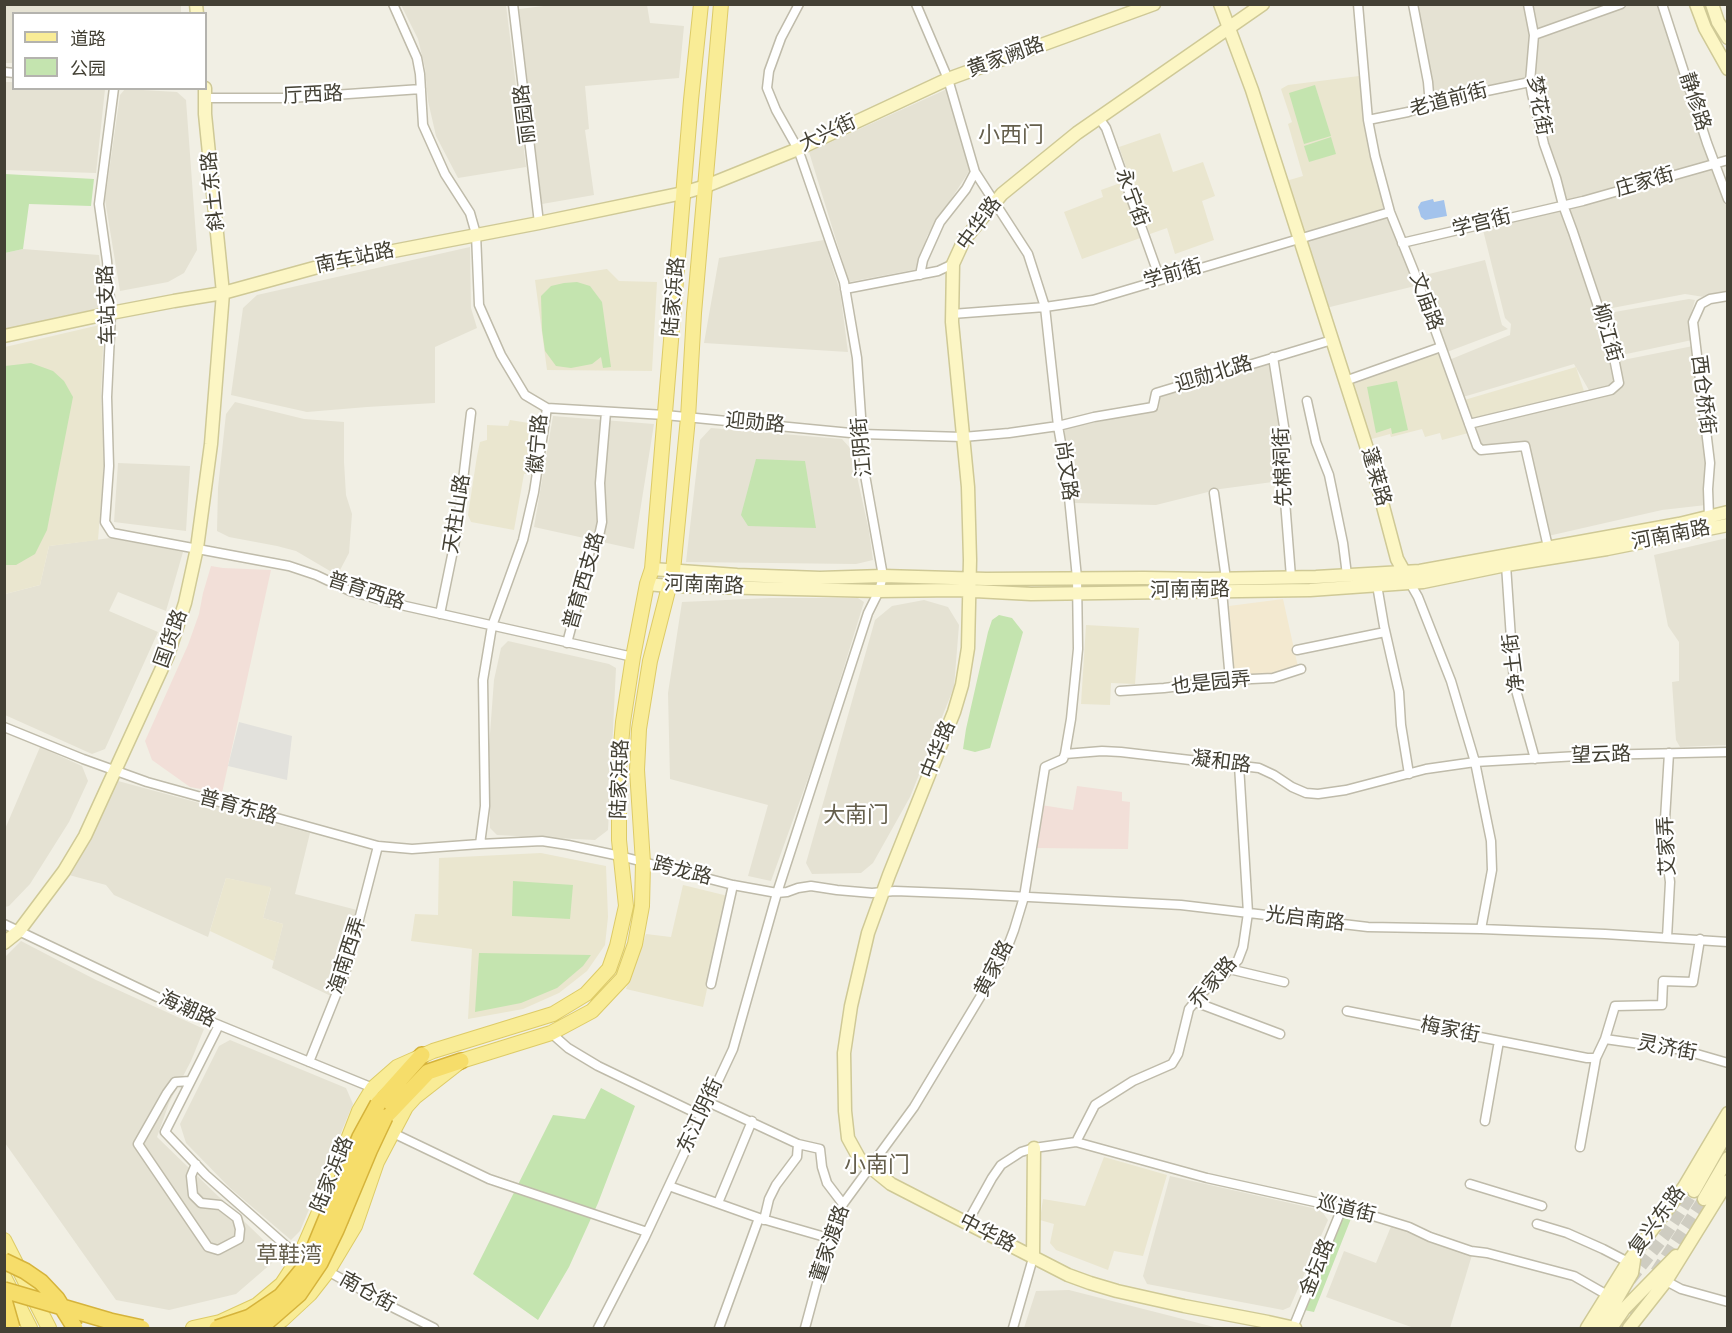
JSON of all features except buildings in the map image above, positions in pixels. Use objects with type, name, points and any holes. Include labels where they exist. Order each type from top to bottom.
[{"type":"highway","points":[[217,1329],[250,1317],[281,1296],[308,1263],[360,1137],[382,1111],[422,1055]]},
{"type":"highway","points":[[250,1329],[268,1321],[299,1294],[320,1263],[369,1151],[382,1111],[428,1072],[461,1061]]},
{"type":"highway","points":[[4,1262],[26,1271],[41,1282],[57,1299],[75,1329]]},
{"type":"highway","points":[[4,1290],[142,1329]]},
{"type":"highway","points":[[4,1300],[12,1329]]},
{"type":"highway","points":[[4,1300],[104,1329]]},
{"type":"highway","points":[[4,1323],[12,1329]]},
{"type":"main road","name":"陆家浜路","points":[[193,1329],[220,1322],[257,1305],[282,1284],[299,1258],[359,1111],[373,1088],[397,1067],[422,1055],[553,1014],[586,994],[609,969],[618,946],[626,906],[620,856],[619,768],[623,722],[633,657],[652,569],[701,4]]},
{"type":"main road","name":"陆家浜路","points":[[270,1329],[310,1294],[328,1270],[355,1226],[377,1162],[406,1107],[415,1097],[461,1061],[551,1033],[592,1011],[623,978],[635,944],[642,906],[643,863],[637,770],[639,729],[650,661],[673,571],[688,418],[694,314],[721,4]]},
{"type":"main road","points":[[4,1240],[49,1329]]},
{"type":"main road","points":[[4,1277],[30,1329]]},
{"type":"main road","points":[[20,1309],[20,1329]]},
{"type":"street","name":"徽宁路","points":[[393,4],[417,58],[422,89],[423,125],[445,174],[470,213],[476,234],[479,305],[501,355],[525,395],[547,408],[534,492],[523,540],[492,626],[483,680],[485,806],[480,844]]},
{"type":"street","name":"丽园路","points":[[513,4],[539,223]]},
{"type":"street","name":"江阴街","points":[[777,893],[868,613],[879,591],[883,576],[868,496],[861,434],[857,358],[845,289],[798,149],[776,110],[767,88],[769,71],[781,38],[799,4]]},
{"type":"street","points":[[916,4],[948,79]]},
{"type":"street","name":"蓬莱路","points":[[1220,4],[1252,90],[1300,238],[1371,461],[1397,559],[1418,597],[1450,681],[1475,762],[1491,841],[1492,870],[1481,929]]},
{"type":"street","name":"中华路","points":[[1263,4],[1077,133],[1002,194],[964,240],[953,264],[952,314],[968,487],[970,585],[968,648],[962,685],[954,712],[868,933],[851,1006],[844,1053],[845,1111],[848,1138],[859,1158],[891,1184],[1068,1275],[1108,1288],[1184,1306],[1294,1328]]},
{"type":"street","name":"文庙路","points":[[1358,4],[1368,120],[1390,212],[1477,446],[1481,450],[1525,446],[1548,547]]},
{"type":"street","points":[[1413,4],[1428,82],[1430,106]]},
{"type":"street","name":"梦花街","points":[[1528,4],[1534,35],[1530,82],[1544,144],[1563,205]]},
{"type":"street","points":[[1534,35],[1621,4]]},
{"type":"street","name":"静修路","points":[[1662,4],[1728,199]]},
{"type":"street","points":[[1696,4],[1705,28],[1728,69]]},
{"type":"street","points":[[1712,4],[1718,22],[1728,38]]},
{"type":"street","name":"黄家阙路","points":[[994,202],[975,172],[948,79],[1153,5]]},
{"type":"street","name":"大兴街","points":[[706,186],[798,149],[948,79]]},
{"type":"street","name":"老道前街","points":[[1368,120],[1430,106],[1448,99],[1530,82]]},
{"type":"street","name":"厅西路","points":[[205,93],[290,98],[422,89]]},
{"type":"street","name":"车站支路","points":[[105,522],[109,466],[107,397],[111,313],[99,204],[114,90]]},
{"type":"street","name":"斜土东路","points":[[205,93],[223,294]]},
{"type":"street","name":"永宁街","points":[[1099,117],[1106,128],[1160,279]]},
{"type":"street","name":"庄家街","points":[[1563,205],[1728,160]]},
{"type":"street","points":[[920,274],[923,260],[940,222],[966,189],[975,172]]},
{"type":"street","name":"南车站路","points":[[4,336],[111,313],[223,294],[336,262],[539,223],[683,193],[706,186]]},
{"type":"street","name":"尚文路","points":[[994,202],[1028,254],[1046,307],[1077,578],[1078,649],[1065,754]]},
{"type":"street","name":"学宫街","points":[[1402,243],[1563,205]]},
{"type":"street","name":"柳江街","points":[[1469,424],[1611,390],[1619,383],[1612,348],[1563,205]]},
{"type":"street","name":"学前街","points":[[952,314],[1046,307],[1094,300],[1390,212]]},
{"type":"street","points":[[845,289],[938,271],[953,264]]},
{"type":"street","name":"国货路","points":[[4,943],[19,931],[64,871],[85,836],[168,655],[185,603],[197,548],[211,444],[223,294]]},
{"type":"street","name":"西仓桥街","points":[[1709,517],[1710,462],[1693,322],[1701,304],[1710,299],[1728,296]]},
{"type":"street","name":"迎勋北路","points":[[963,437],[1058,426],[1153,407],[1156,393],[1332,340]]},
{"type":"street","points":[[1345,381],[1441,347]]},
{"type":"street","name":"先棉祠街","points":[[1273,357],[1286,439],[1281,450],[1291,577]]},
{"type":"street","points":[[1307,401],[1316,442],[1329,475],[1347,574]]},
{"type":"street","name":"迎勋路","points":[[547,408],[665,415],[861,434],[963,437]]},
{"type":"street","name":"普育西支路","points":[[567,643],[590,550],[599,536],[602,522],[600,483],[606,412]]},
{"type":"street","name":"天柱山路","points":[[440,614],[457,531],[471,413]]},
{"type":"street","points":[[1214,493],[1224,585],[1230,680]]},
{"type":"street","name":"河南南路","points":[[647,584],[879,591],[1077,578],[1224,585],[1284,591],[1377,585],[1407,578],[1420,571],[1679,524],[1728,512]]},
{"type":"street","name":"普育西路","points":[[105,522],[112,533],[289,566],[350,591],[392,603],[633,657]]},
{"type":"street","name":"河南南路","points":[[652,569],[820,578],[883,576],[1031,594],[1077,593],[1224,585],[1291,577],[1347,574],[1407,578],[1455,577],[1728,525]]},
{"type":"street","name":"净土街","points":[[1506,566],[1514,683],[1535,759]]},
{"type":"street","points":[[1377,585],[1399,692],[1401,725],[1409,774]]},
{"type":"street","points":[[1297,650],[1385,632]]},
{"type":"street","name":"也是园弄","points":[[1120,691],[1273,678],[1301,669]]},
{"type":"street","name":"普育东路","points":[[4,727],[113,771],[147,782],[378,846],[412,849],[480,844]]},
{"type":"street","name":"凝和路","points":[[1065,754],[1102,751],[1130,753],[1259,768],[1274,774],[1292,787],[1318,795],[1426,769],[1475,762]]},
{"type":"street","name":"望云路","points":[[1475,762],[1728,752]]},
{"type":"street","name":"艾家弄","points":[[1667,938],[1670,882],[1664,836],[1669,753]]},
{"type":"street","name":"黄家路","points":[[871,1168],[914,1107],[1003,959],[1024,897],[1045,767],[1063,759],[1065,754]]},
{"type":"street","name":"乔家路","points":[[1076,1142],[1095,1106],[1133,1081],[1172,1064],[1178,1054],[1189,1009],[1203,992],[1238,960],[1244,947],[1248,913],[1239,765]]},
{"type":"street","name":"跨龙路","points":[[480,844],[542,841],[568,845],[733,885],[777,893],[811,886],[872,893],[883,892]]},
{"type":"street","name":"海南西弄","points":[[309,1062],[345,969],[378,846]]},
{"type":"street","points":[[711,984],[733,885]]},
{"type":"street","name":"光启南路","points":[[883,892],[1181,905],[1368,927],[1605,934],[1728,942]]},
{"type":"street","name":"东江阴街","points":[[598,1329],[647,1232],[733,1049],[777,893]]},
{"type":"street","name":"海潮路","points":[[4,924],[219,1025],[373,1088]]},
{"type":"street","points":[[1580,1147],[1596,1058],[1605,1039],[1615,1006],[1662,1005],[1664,981],[1693,982],[1700,939]]},
{"type":"street","points":[[1229,969],[1284,982]]},
{"type":"street","points":[[1195,1002],[1280,1034]]},
{"type":"street","name":"梅家街","points":[[1347,1011],[1596,1058]]},
{"type":"street","points":[[195,1164],[191,1176],[193,1195],[201,1203],[220,1205],[237,1218],[240,1229],[239,1239],[218,1250],[208,1247],[138,1144],[175,1082],[190,1081],[219,1025]]},
{"type":"street","points":[[551,1033],[568,1048],[598,1066],[702,1116]]},
{"type":"street","name":"灵济街","points":[[1605,1039],[1683,1050],[1728,1063]]},
{"type":"street","points":[[1485,1121],[1499,1041]]},
{"type":"street","name":"南仓街","points":[[190,1081],[165,1132],[195,1164],[299,1258],[328,1270],[434,1329]]},
{"type":"street","points":[[708,1102],[798,1144],[820,1149],[827,1182],[843,1204]]},
{"type":"street","name":"复兴东路","points":[[1587,1329],[1632,1258],[1684,1187],[1728,1113]]},
{"type":"street","points":[[718,1203],[752,1121]]},
{"type":"street","points":[[1728,1131],[1699,1195],[1728,1158]]},
{"type":"street","points":[[393,1133],[489,1179],[647,1232]]},
{"type":"street","points":[[967,1223],[1001,1165],[1021,1152],[1034,1148],[1076,1142]]},
{"type":"street","name":"巡道街","points":[[1076,1142],[1208,1178],[1342,1208],[1409,1227],[1471,1251],[1487,1253],[1574,1276],[1609,1296]]},
{"type":"street","points":[[719,1329],[769,1199],[776,1185],[797,1157],[798,1144]]},
{"type":"street","points":[[1013,1329],[1033,1258],[1034,1148]]},
{"type":"street","name":"董家渡路","points":[[805,1329],[823,1261],[843,1204],[871,1168]]},
{"type":"street","name":"复兴东路","points":[[1629,1329],[1666,1281],[1728,1181]]},
{"type":"street","points":[[1470,1184],[1542,1206]]},
{"type":"street","points":[[669,1186],[762,1219],[832,1239]]},
{"type":"street","name":"金坛路","points":[[1294,1328],[1342,1208]]},
{"type":"street","points":[[1537,1224],[1632,1258],[1632,1273],[1600,1329]]},
{"type":"street","points":[[1611,1329],[1624,1309],[1694,1237]]},
{"type":"street","points":[[1666,1281],[1681,1289],[1728,1302]]},
{"type":"shaded area","points":[[5,4],[181,5],[181,12],[12,12],[12,63],[5,63]]},
{"type":"shaded area","points":[[1531,4],[1611,5],[1536,30]]},
{"type":"shaded area","points":[[401,5],[506,5],[526,167],[458,178],[436,136],[418,39]]},
{"type":"shaded area","points":[[552,5],[647,5],[650,23],[684,26],[679,78],[585,86],[589,129],[585,130],[594,195],[542,204],[519,9]]},
{"type":"shaded area","points":[[1416,5],[1525,5],[1532,34],[1527,77],[1522,81],[1433,101]]},
{"type":"shaded area","points":[[1629,5],[1659,5],[1711,162],[1616,190],[1565,202],[1539,115],[1533,85],[1537,36]]},
{"type":"shaded area","points":[[1359,76],[1364,117],[1385,205],[1381,210],[1303,234],[1286,181],[1303,176],[1288,124],[1292,122],[1281,89],[1288,85]]},
{"type":"shaded area","points":[[5,82],[12,82],[12,90],[105,90],[96,173],[5,170]]},
{"type":"shaded area","points":[[947,89],[970,170],[927,236],[918,269],[849,282],[809,152]]},
{"type":"shaded area","points":[[124,90],[177,92],[186,100],[197,250],[184,273],[168,282],[120,291],[105,200],[120,95]]},
{"type":"shaded area","points":[[1160,133],[1173,172],[1203,162],[1215,196],[1202,201],[1214,240],[1175,254],[1167,228],[1150,234],[1119,147]]},
{"type":"shaded area","points":[[1712,165],[1727,205],[1727,295],[1704,297],[1685,294],[1602,310],[1567,206]]},
{"type":"shaded area","points":[[1123,182],[1143,237],[1082,259],[1064,212],[1103,197],[1101,190]]},
{"type":"shaded area","points":[[1562,209],[1609,348],[1616,380],[1613,385],[1590,392],[1574,364],[1463,397],[1449,360],[1510,335],[1511,324],[1505,318],[1482,226]]},
{"type":"shaded area","points":[[1388,215],[1415,286],[1326,308],[1305,241]]},
{"type":"shaded area","points":[[824,240],[840,291],[848,352],[704,343],[719,258]]},
{"type":"shaded area","points":[[470,247],[471,308],[477,328],[435,347],[435,403],[307,412],[231,395],[243,308],[257,295]]},
{"type":"shaded area","points":[[23,249],[99,255],[105,307],[5,329],[5,253]]},
{"type":"shaded area","points":[[1485,260],[1502,325],[1508,329],[1447,352],[1421,276]]},
{"type":"shaded area","points":[[607,269],[619,281],[657,282],[652,371],[547,370],[535,280]]},
{"type":"shaded area","points":[[1689,299],[1695,300],[1690,317],[1692,340],[1617,356],[1603,314]]},
{"type":"shaded area","points":[[104,324],[101,397],[104,464],[98,540],[49,546],[40,585],[5,594],[5,347]]},
{"type":"shaded area","points":[[1693,346],[1707,462],[1706,505],[1662,510],[1548,536],[1522,450],[1483,454],[1475,424],[1616,390],[1618,361]]},
{"type":"shaded area","points":[[1440,349],[1461,401],[1576,367],[1585,394],[1470,424],[1472,432],[1442,440],[1440,433],[1425,437],[1422,429],[1368,440],[1351,383]]},
{"type":"shaded area","points":[[1270,362],[1281,436],[1277,448],[1280,481],[1220,489],[1156,505],[1075,503],[1064,429],[1159,409],[1160,396]]},
{"type":"shaded area","points":[[235,402],[304,419],[344,422],[346,495],[352,514],[349,553],[339,572],[330,571],[296,551],[229,537],[217,531],[218,488],[226,414]]},
{"type":"shaded area","points":[[553,416],[654,424],[634,549],[534,527]]},
{"type":"shaded area","points":[[510,420],[535,424],[529,474],[524,474],[514,530],[471,522],[468,515],[477,456],[480,442],[487,440],[487,425],[508,426]]},
{"type":"shaded area","points":[[711,428],[842,439],[851,449],[873,560],[856,564],[686,562],[700,440]]},
{"type":"shaded area","points":[[118,463],[190,466],[186,531],[114,522]]},
{"type":"shaded area","points":[[110,538],[183,552],[166,611],[118,592],[109,611],[158,632],[105,749],[92,754],[5,715],[5,594],[40,585],[49,546]]},
{"type":"shaded area","points":[[1727,538],[1727,745],[1680,747],[1676,740],[1672,682],[1679,681],[1679,642],[1668,626],[1654,555]]},
{"type":"shaded area","points":[[211,566],[271,570],[222,793],[190,787],[152,760],[145,741],[188,645],[199,614]]},
{"type":"shaded area","points":[[770,598],[858,598],[864,602],[820,745],[771,881],[748,876],[768,805],[670,779],[668,693],[682,602]]},
{"type":"shaded area","points":[[1283,599],[1298,667],[1273,675],[1234,676],[1229,606]]},
{"type":"shaded area","points":[[924,600],[948,607],[959,625],[954,687],[910,797],[873,863],[861,873],[812,874],[806,863],[875,620],[892,606]]},
{"type":"shaded area","points":[[1086,625],[1139,628],[1135,684],[1111,683],[1110,705],[1081,704]]},
{"type":"shaded area","points":[[508,641],[609,664],[616,668],[608,830],[595,840],[497,835],[490,828],[489,747],[494,680],[501,648]]},
{"type":"shaded area","points":[[239,722],[292,736],[287,780],[228,766]]},
{"type":"shaded area","points":[[40,747],[82,766],[88,781],[69,822],[30,884],[9,906],[5,907],[5,829]]},
{"type":"shaded area","points":[[118,781],[310,833],[295,894],[357,910],[342,968],[331,996],[272,968],[283,924],[263,918],[271,888],[226,878],[208,937],[114,895],[106,885],[69,875],[88,843]]},
{"type":"shaded area","points":[[1077,786],[1122,792],[1122,801],[1130,802],[1128,849],[1035,848],[1041,805],[1073,810]]},
{"type":"shaded area","points":[[541,853],[606,866],[608,917],[605,945],[587,971],[559,993],[523,1009],[468,1019],[472,949],[411,941],[415,914],[438,915],[439,858]]},
{"type":"shaded area","points":[[226,878],[271,887],[263,918],[283,924],[274,961],[210,931]]},
{"type":"shaded area","points":[[683,885],[728,896],[703,1007],[626,989],[646,934],[671,937]]},
{"type":"shaded area","points":[[21,941],[96,980],[204,1029],[191,1061],[169,1103],[157,1137],[280,1256],[236,1294],[169,1310],[116,1300],[5,1143],[4,958]]},
{"type":"shaded area","points":[[230,1040],[346,1088],[353,1104],[300,1231],[291,1240],[230,1188],[186,1143],[180,1124],[219,1046]]},
{"type":"shaded area","points":[[1104,1157],[1167,1175],[1143,1256],[1114,1251],[1108,1270],[1056,1250],[1050,1243],[1054,1224],[1040,1220],[1043,1199],[1085,1206]]},
{"type":"shaded area","points":[[1170,1176],[1321,1210],[1328,1220],[1290,1307],[1283,1310],[1147,1284],[1143,1276]]},
{"type":"shaded area","points":[[1392,1224],[1472,1255],[1450,1328],[1414,1328],[1326,1297],[1344,1251],[1376,1263]]},
{"type":"shaded area","points":[[1069,1290],[1218,1328],[1024,1328],[1036,1291]]},
{"type":"green space","points":[[1315,85],[1331,136],[1304,144],[1289,93]]},
{"type":"green space","points":[[1331,137],[1336,154],[1309,162],[1304,146]]},
{"type":"green space","points":[[5,174],[94,179],[91,206],[29,204],[23,249],[5,253]]},
{"type":"green space","points":[[577,282],[590,286],[602,302],[611,367],[603,368],[601,357],[592,364],[571,368],[556,366],[545,351],[541,296],[551,286]]},
{"type":"green space","points":[[31,363],[53,371],[64,381],[73,397],[47,530],[35,554],[16,565],[5,565],[5,366]]},
{"type":"green space","points":[[1397,381],[1408,430],[1392,434],[1391,428],[1376,433],[1367,387]]},
{"type":"green space","points":[[756,459],[805,461],[816,528],[748,526],[741,515]]},
{"type":"green space","points":[[999,615],[1012,618],[1023,632],[990,748],[975,752],[963,749],[966,729],[988,632],[992,620]]},
{"type":"green space","points":[[513,881],[573,885],[570,919],[512,916]]},
{"type":"green space","points":[[479,953],[591,955],[583,966],[557,988],[521,1003],[475,1012]]},
{"type":"green space","points":[[601,1088],[635,1106],[598,1203],[569,1267],[538,1320],[473,1274],[553,1115],[585,1119]]},
{"type":"green space","points":[[1344,1213],[1352,1216],[1314,1312],[1304,1310]]},
{"type":"water","points":[[1433,199],[1434,202],[1444,200],[1447,216],[1425,220],[1421,217],[1418,207],[1421,202]]},
{"type":"tunnel","points":[[1630,1280],[1664,1237],[1694,1191]]},
{"type":"tunnel","points":[[1656,1272],[1704,1199]]},
{"type":"tunnel","points":[[1619,1328],[1640,1297]]},
{"type":"district","name":"小西门","points":[[1011,136]]},
{"type":"district","name":"大南门","points":[[856,816]]},
{"type":"district","name":"小南门","points":[[877,1166]]},
{"type":"district","name":"草鞋湾","points":[[289,1256]]}]
